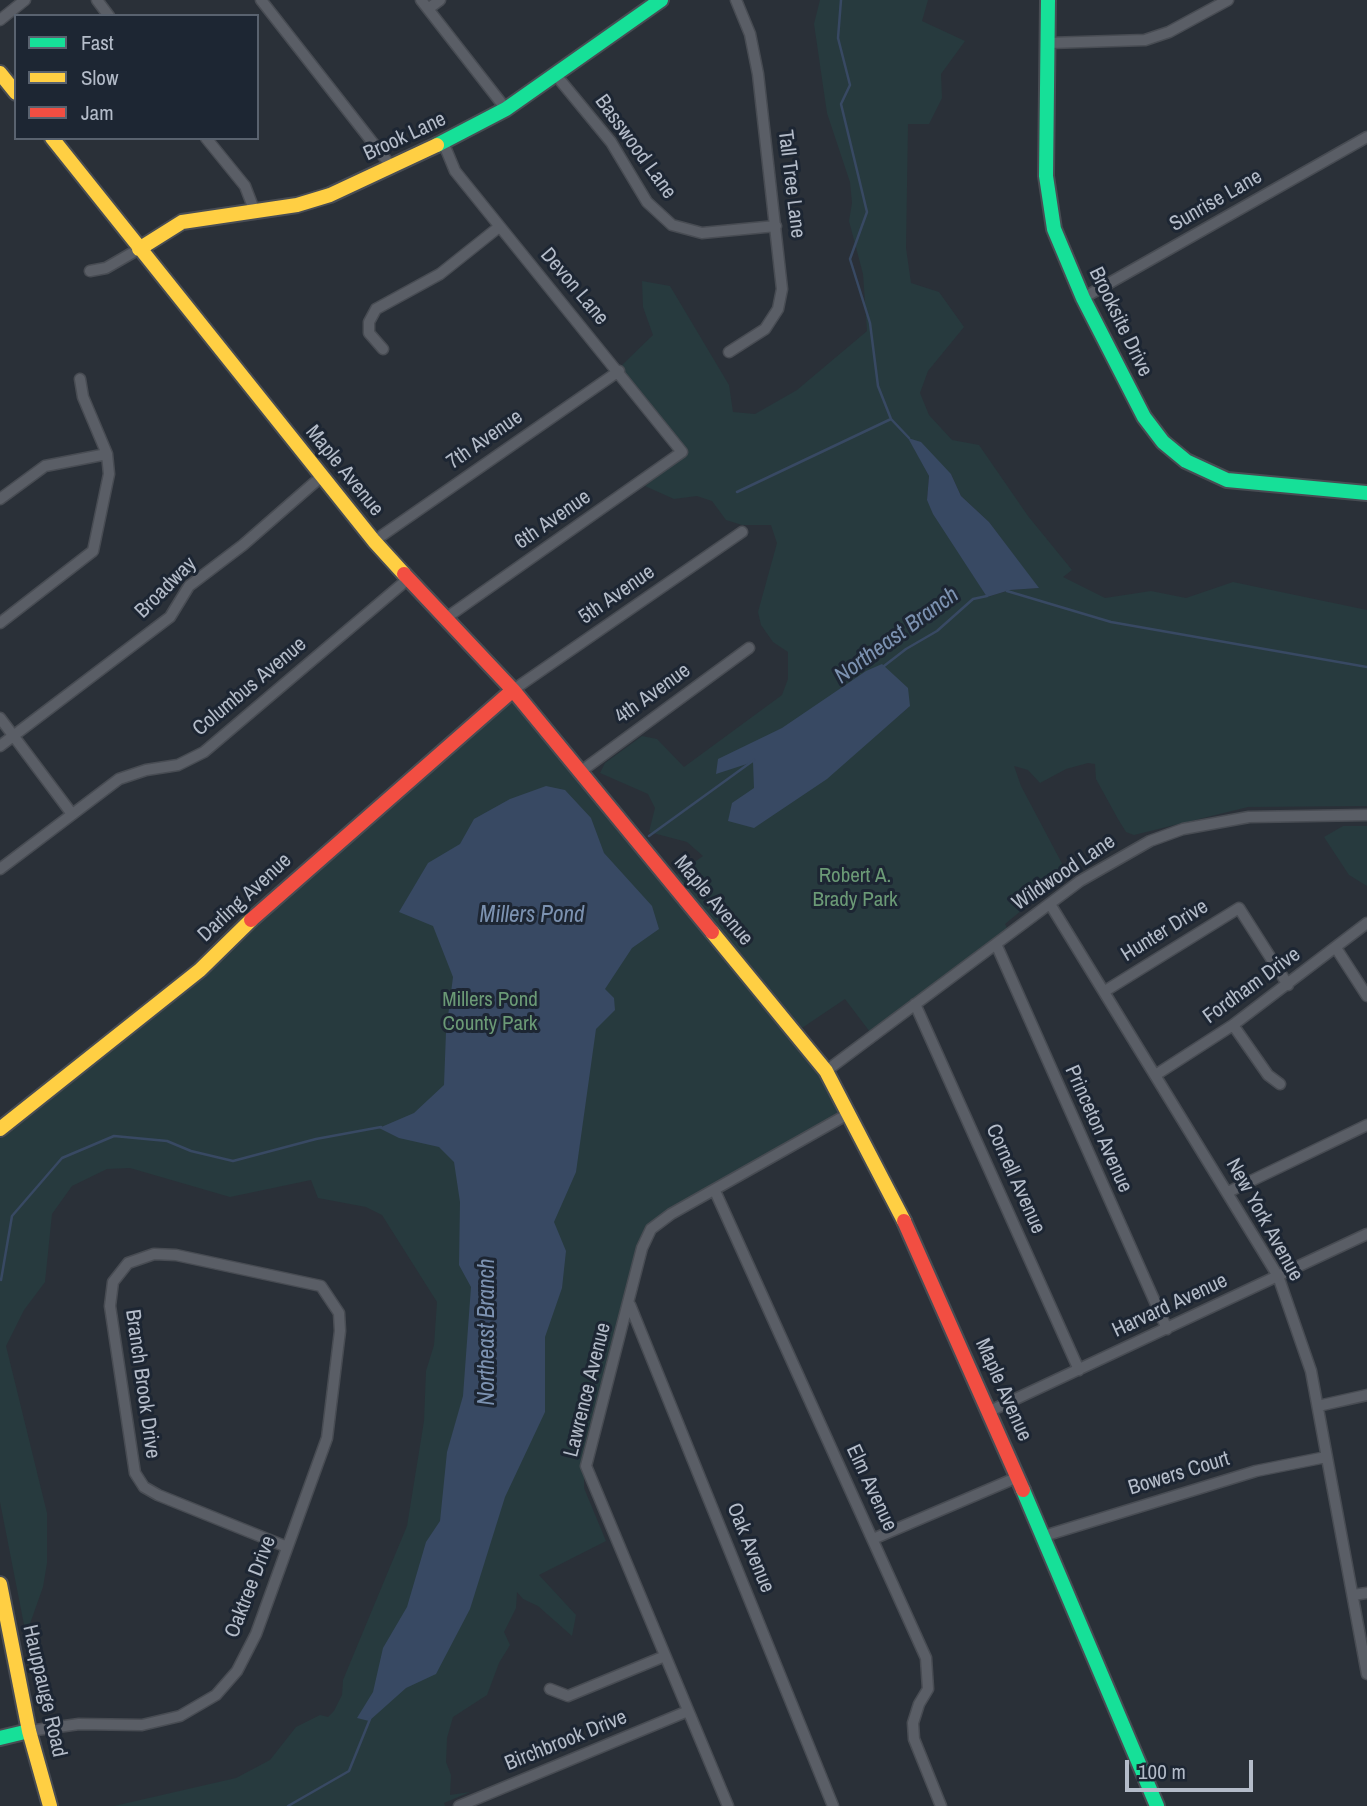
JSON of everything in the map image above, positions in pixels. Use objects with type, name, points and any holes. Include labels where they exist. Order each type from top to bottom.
[{"type":"main road","name":"Brook Lane","points":[[139,249],[181,222],[256,212],[330,195],[443,142],[506,109],[640,12],[661,0]]},
{"type":"main road","name":"Brooksite Drive","points":[[1048,0],[1046,176],[1054,229],[1083,298],[1144,417],[1163,442],[1186,461],[1227,480],[1367,493]]},
{"type":"main road","points":[[0,73],[14,90]]},
{"type":"main road","name":"Maple Avenue","points":[[54,140],[373,541],[513,690],[826,1071],[891,1192],[990,1411],[1157,1806]]},
{"type":"main road","name":"Darling Avenue","points":[[0,1129],[200,970],[334,843],[513,690]]},
{"type":"main road","name":"Hauppauge Road","points":[[0,1584],[29,1731],[50,1806]]},
{"type":"main road","points":[[0,1738],[29,1731]]},
{"type":"street","points":[[0,20],[25,0]]},
{"type":"street","points":[[261,0],[391,166]]},
{"type":"street","points":[[421,0],[506,109]]},
{"type":"street","points":[[428,9],[440,0]]},
{"type":"street","name":"Tall Tree Lane","points":[[729,352],[765,329],[778,309],[782,280],[758,74],[750,34],[736,0]]},
{"type":"street","points":[[1049,43],[1145,40],[1169,33],[1228,0]]},
{"type":"street","name":"Basswood Lane","points":[[555,74],[611,142],[647,202],[672,225],[702,233],[776,226]]},
{"type":"street","name":"Sunrise Lane","points":[[1083,298],[1367,137]]},
{"type":"street","points":[[208,140],[245,186],[256,212]]},
{"type":"street","name":"Devon Lane","points":[[443,142],[455,172],[682,452]]},
{"type":"street","points":[[383,349],[369,333],[369,323],[376,309],[440,274],[499,227]]},
{"type":"street","points":[[90,271],[106,268],[139,249]]},
{"type":"street","name":"7th Avenue","points":[[373,541],[619,371]]},
{"type":"street","points":[[0,623],[93,551],[107,492],[107,454],[83,397],[80,379]]},
{"type":"street","name":"6th Avenue","points":[[446,618],[682,452]]},
{"type":"street","points":[[0,499],[45,466],[107,454]]},
{"type":"street","name":"Broadway","points":[[0,746],[170,617],[189,586],[243,545],[322,476]]},
{"type":"street","name":"5th Avenue","points":[[513,690],[742,532]]},
{"type":"street","name":"Columbus Avenue","points":[[0,869],[119,779],[178,765],[204,752],[408,579]]},
{"type":"street","name":"4th Avenue","points":[[580,772],[749,648]]},
{"type":"street","points":[[0,718],[72,814]]},
{"type":"street","name":"Wildwood Lane","points":[[826,1071],[1117,857],[1183,829],[1249,817],[1367,815]]},
{"type":"street","name":"New York Avenue","points":[[1050,904],[1157,1074],[1278,1276],[1304,1348],[1318,1406],[1367,1674]]},
{"type":"street","name":"Hunter Drive","points":[[1105,991],[1239,908],[1288,985]]},
{"type":"street","name":"Fordham Drive","points":[[1157,1074],[1233,1026],[1367,923]]},
{"type":"street","name":"Princeton Avenue","points":[[996,944],[1167,1329]]},
{"type":"street","points":[[1336,948],[1367,996]]},
{"type":"street","name":"Cornell Avenue","points":[[915,1003],[1079,1370]]},
{"type":"street","points":[[1233,1026],[1268,1075],[1280,1084]]},
{"type":"street","name":"Lawrence Avenue","points":[[727,1804],[586,1465],[630,1305],[642,1248],[651,1229],[671,1214],[848,1114]]},
{"type":"street","points":[[1228,1192],[1367,1125]]},
{"type":"street","name":"Elm Avenue","points":[[715,1191],[926,1658],[928,1689],[916,1713],[914,1739],[941,1806]]},
{"type":"street","name":"Harvard Avenue","points":[[990,1411],[1367,1234]]},
{"type":"street","name":"Branch Brook Drive","points":[[287,1547],[192,1510],[144,1487],[131,1457],[110,1306],[113,1282],[128,1263],[154,1254],[176,1255],[305,1281],[321,1286],[331,1298]]},
{"type":"street","name":"Oaktree Drive","points":[[29,1731],[79,1724],[142,1725],[180,1716],[216,1695],[237,1671],[256,1634],[327,1438],[340,1331],[339,1313],[331,1298]]},
{"type":"street","name":"Oak Avenue","points":[[630,1305],[833,1806]]},
{"type":"street","points":[[1318,1406],[1367,1395]]},
{"type":"street","name":"Bowers Court","points":[[1044,1536],[1256,1471],[1326,1457]]},
{"type":"street","points":[[873,1539],[1018,1476]]},
{"type":"street","points":[[1353,1595],[1367,1592]]},
{"type":"street","points":[[550,1689],[568,1696],[666,1656]]},
{"type":"street","name":"Birchbrook Drive","points":[[459,1806],[688,1711]]},
{"type":"street","points":[[715,1806],[727,1804]]},
{"type":"green space","name":"Robert A. Brady Park","points":[[820,0],[928,0],[922,21],[965,41],[941,74],[942,98],[929,124],[908,124],[906,248],[911,283],[939,292],[964,327],[928,371],[920,393],[929,415],[952,440],[979,445],[1028,516],[1072,570],[1063,577],[1105,598],[1151,591],[1186,598],[1233,582],[1367,610],[1367,806],[1248,807],[1134,835],[1126,832],[1096,779],[1095,764],[1088,763],[1066,769],[1040,783],[1028,770],[1014,766],[1021,786],[1067,873],[1005,924],[1007,928],[870,1032],[845,999],[799,1030],[676,875],[703,856],[687,842],[649,832],[655,808],[648,794],[600,773],[605,763],[642,736],[657,739],[684,767],[782,695],[788,679],[788,652],[773,642],[761,625],[758,612],[777,543],[771,525],[742,525],[726,520],[712,501],[697,496],[674,499],[645,486],[688,452],[620,367],[653,335],[643,307],[642,281],[670,286],[729,385],[733,412],[755,414],[797,390],[867,331],[863,274],[849,221],[852,203],[850,182],[827,113],[814,24]],"holes":[[[909,438],[951,474],[961,496],[989,522],[1038,588],[1010,590],[987,597],[927,500],[929,476]],[[866,671],[909,707],[831,772],[831,701]]]},
{"type":"green space","name":"Millers Pond County Park","points":[[513,701],[820,1073],[839,1112],[647,1226],[638,1246],[584,1461],[584,1488],[606,1541],[539,1575],[576,1615],[572,1636],[538,1606],[523,1599],[517,1592],[516,1608],[504,1632],[510,1645],[499,1663],[487,1695],[453,1717],[447,1738],[446,1762],[451,1775],[450,1795],[470,1792],[444,1803],[445,1806],[114,1806],[236,1778],[270,1760],[296,1727],[320,1715],[328,1717],[334,1711],[342,1695],[343,1680],[407,1526],[424,1421],[426,1371],[434,1345],[437,1302],[382,1215],[366,1207],[318,1198],[311,1180],[230,1197],[130,1168],[107,1169],[72,1186],[52,1214],[45,1282],[24,1310],[6,1346],[47,1513],[47,1563],[43,1587],[26,1635],[0,1502],[0,1139],[201,972],[488,719]]},
{"type":"green space","points":[[1343,826],[1367,826],[1367,886],[1349,875],[1324,837]]},
{"type":"water","points":[[908,438],[921,442],[951,474],[961,496],[989,522],[1039,588],[1010,590],[987,597],[933,514],[927,500],[929,476]]},
{"type":"water","points":[[882,664],[908,688],[910,706],[827,779],[754,828],[728,821],[732,803],[754,788],[753,762],[716,774],[718,759],[782,728],[866,671]]},
{"type":"water","name":"Millers Pond","points":[[546,786],[565,790],[591,818],[604,853],[652,906],[659,929],[632,948],[605,989],[614,998],[615,1010],[596,1029],[576,1172],[554,1222],[566,1251],[562,1288],[545,1337],[545,1412],[505,1497],[470,1609],[436,1674],[406,1688],[369,1721],[357,1718],[373,1692],[383,1648],[407,1607],[426,1542],[440,1521],[447,1452],[463,1396],[471,1287],[459,1265],[460,1202],[454,1162],[439,1147],[399,1138],[379,1128],[414,1113],[444,1085],[446,1032],[453,977],[433,926],[399,912],[428,863],[460,844],[474,819],[510,799]]},
{"type":"waterway","points":[[841,0],[838,38],[850,85],[841,104],[867,212],[850,259],[870,323],[878,386],[891,419]]},
{"type":"waterway","points":[[737,492],[891,419],[909,438]]},
{"type":"waterway","name":"Northeast Branch","points":[[1007,591],[1111,622],[1367,667]]},
{"type":"waterway","name":"Northeast Branch","points":[[884,666],[937,631],[973,599],[987,596]]},
{"type":"waterway","name":"Northeast Branch","points":[[649,836],[754,760]]},
{"type":"waterway","points":[[1,1280],[12,1216],[62,1158],[114,1136],[167,1141],[191,1151],[233,1161],[316,1139],[381,1127]]},
{"type":"waterway","name":"Northeast Branch","points":[[288,1806],[349,1771],[370,1719]]},
{"type":"traffic: fast","points":[[437,145],[506,109],[661,0]]},
{"type":"traffic: fast","points":[[1048,0],[1046,176],[1054,229],[1083,298],[1144,417],[1163,442],[1186,461],[1227,480],[1367,493]]},
{"type":"traffic: fast","points":[[1023,1490],[1157,1806]]},
{"type":"traffic: fast","points":[[0,1738],[29,1731]]},
{"type":"traffic: slow","points":[[0,73],[14,90]]},
{"type":"traffic: slow","points":[[54,140],[374,541],[404,574]]},
{"type":"traffic: slow","points":[[139,249],[182,222],[297,205],[330,195],[437,145]]},
{"type":"traffic: slow","points":[[0,1129],[200,970],[251,920]]},
{"type":"traffic: slow","points":[[712,932],[826,1071],[904,1221]]},
{"type":"traffic: slow","points":[[0,1584],[29,1731],[50,1806]]},
{"type":"traffic: jam","points":[[404,574],[513,690],[712,932]]},
{"type":"traffic: jam","points":[[251,920],[513,690]]},
{"type":"traffic: jam","points":[[904,1221],[1023,1490]]}]
